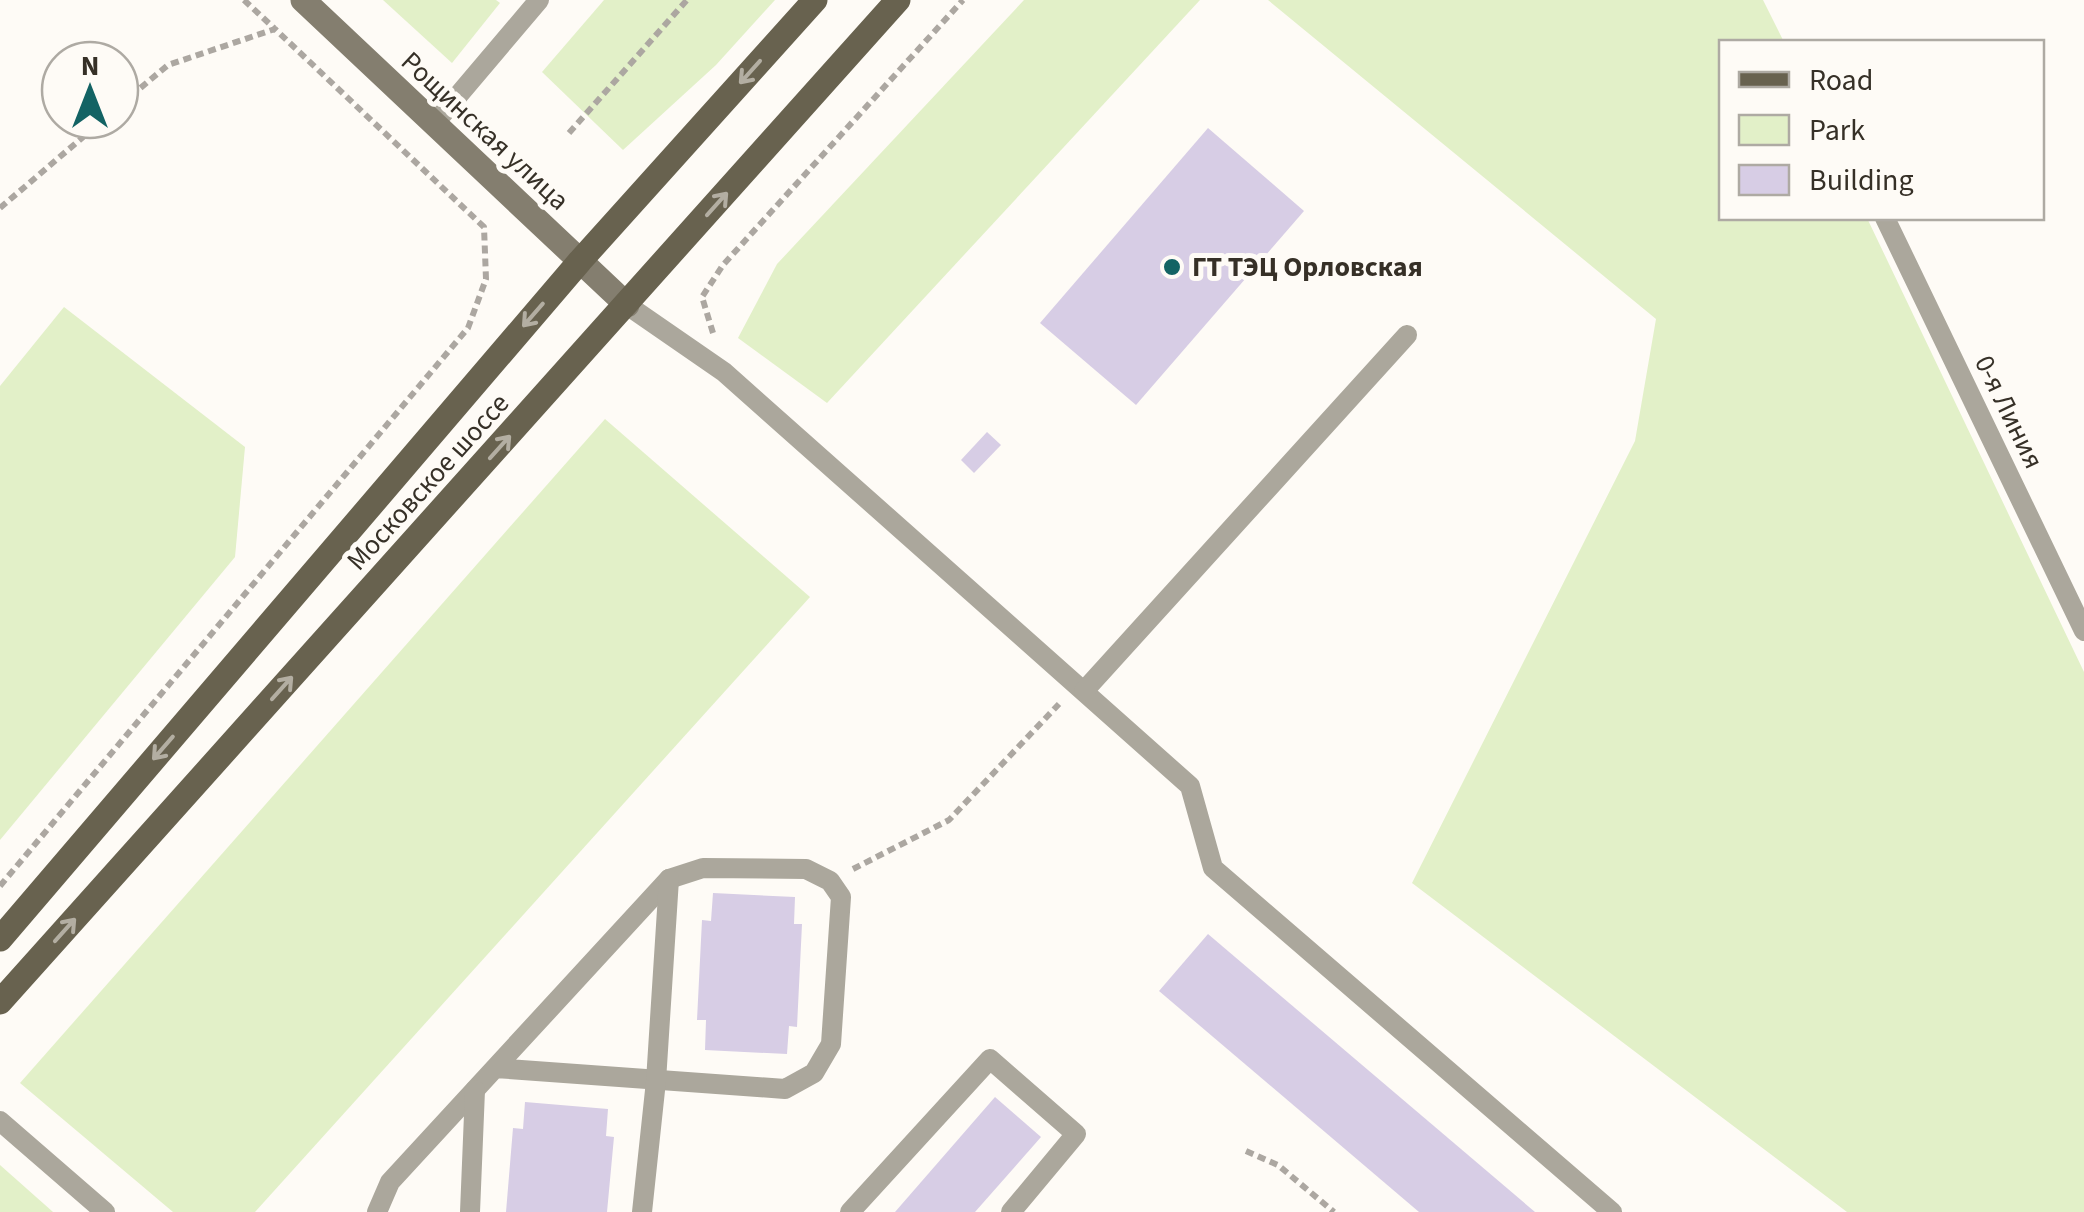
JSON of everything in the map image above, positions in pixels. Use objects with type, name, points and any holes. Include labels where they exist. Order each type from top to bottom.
[{"type":"main road","name":"Рощинская улица","points":[[303,0],[627,305]]},
{"type":"main road","name":"Московское шоссе","points":[[0,939],[580,261],[815,0]]},
{"type":"main road","name":"Московское шоссе","points":[[0,1002],[898,0]]},
{"type":"lane","points":[[434,124],[539,0]]},
{"type":"lane","name":"0-я Линия","points":[[1885,220],[2084,631]]},
{"type":"lane","points":[[627,305],[724,372],[1190,786],[1213,868],[1612,1212]]},
{"type":"lane","points":[[1081,688],[1407,335]]},
{"type":"lane","points":[[378,1212],[390,1182],[669,879],[703,868],[806,869],[830,881],[841,897],[831,1044],[814,1073],[785,1089],[495,1068]]},
{"type":"lane","points":[[642,1212],[656,1081],[669,879]]},
{"type":"lane","points":[[850,1212],[990,1059],[1076,1134],[1011,1212]]},
{"type":"lane","points":[[470,1212],[475,1090]]},
{"type":"lane","points":[[0,1121],[105,1212]]},
{"type":"path","points":[[2,884],[468,328],[486,280],[484,227],[244,0]]},
{"type":"path","points":[[570,133],[687,0]]},
{"type":"path","points":[[724,372],[702,296],[723,265],[963,0]]},
{"type":"path","points":[[140,88],[168,64],[276,29]]},
{"type":"path","points":[[0,208],[79,140]]},
{"type":"path","points":[[830,881],[949,820],[1081,688]]},
{"type":"path","points":[[0,868],[2,884]]},
{"type":"path","points":[[1246,1150],[1278,1165],[1334,1212]]},
{"type":"green space","points":[[383,0],[496,0],[500,3],[452,63]]},
{"type":"green space","points":[[604,0],[775,0],[716,65],[623,150],[542,72]]},
{"type":"green space","points":[[1024,0],[1200,0],[827,403],[738,338],[777,264]]},
{"type":"green space","points":[[1268,0],[1763,0],[1783,40],[1719,40],[1719,220],[1868,220],[2084,672],[2084,1212],[1847,1212],[1412,883],[1635,441],[1656,319]]},
{"type":"green space","points":[[64,307],[245,447],[235,557],[0,840],[0,386]]},
{"type":"green space","points":[[605,419],[810,597],[255,1212],[173,1212],[20,1083]]},
{"type":"green space","points":[[0,1165],[53,1212],[0,1212]]},
{"type":"building","name":"ГТ ТЭЦ Орловская","points":[[1208,128],[1304,211],[1136,405],[1040,323]]},
{"type":"building","points":[[987,432],[1001,445],[974,473],[961,460]]},
{"type":"building","points":[[713,893],[795,897],[794,924],[802,924],[797,1027],[789,1026],[787,1054],[705,1050],[706,1020],[697,1020],[702,920],[711,921]]},
{"type":"building","points":[[1208,934],[1535,1212],[1419,1212],[1159,991]]},
{"type":"building","points":[[995,1097],[1041,1137],[975,1212],[895,1212]]},
{"type":"building","points":[[525,1102],[608,1109],[606,1136],[614,1137],[607,1212],[506,1212],[513,1128],[523,1129]]},
{"type":"place","name":"ГТ ТЭЦ Орловская","points":[[1172,267]]}]
